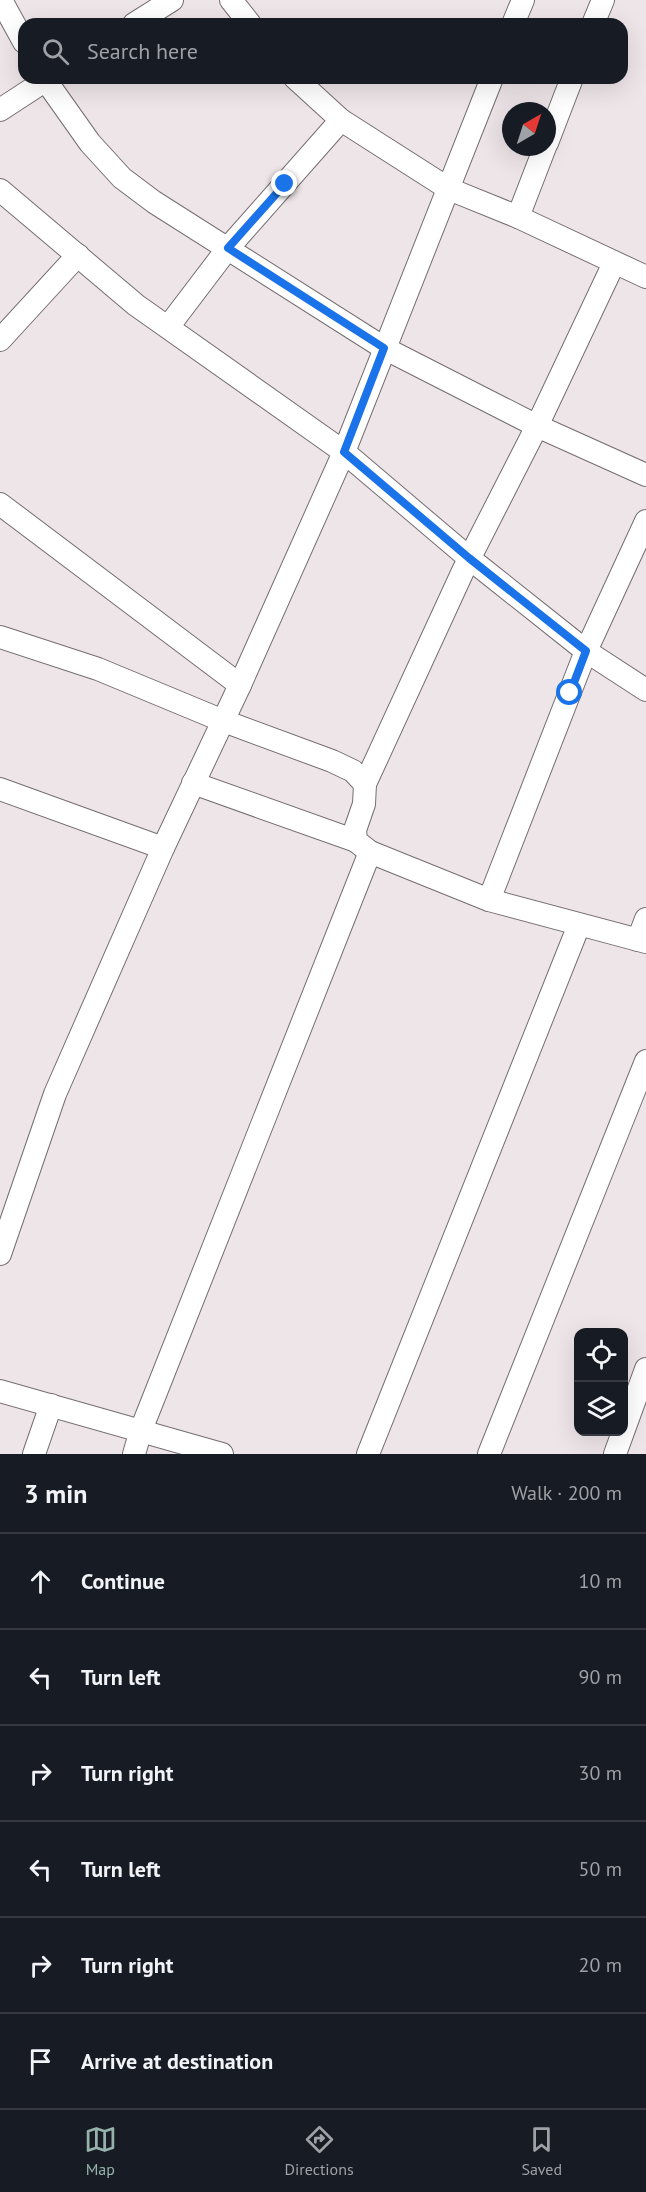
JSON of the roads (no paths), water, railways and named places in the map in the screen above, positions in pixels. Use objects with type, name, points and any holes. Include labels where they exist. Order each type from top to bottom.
[{"type":"street","points":[[1,0],[18,31]]},
{"type":"street","points":[[144,18],[172,0]]},
{"type":"street","points":[[231,0],[244,18]]},
{"type":"street","points":[[515,18],[522,0]]},
{"type":"street","points":[[596,18],[603,0]]},
{"type":"street","points":[[0,111],[39,84]]},
{"type":"street","points":[[49,84],[90,143],[122,178],[154,202],[384,348],[537,426],[646,475]]},
{"type":"street","points":[[302,84],[341,120],[449,189],[518,217],[646,278]]},
{"type":"street","points":[[0,1254],[56,1094],[163,848],[240,685],[344,452],[490,84]]},
{"type":"street","points":[[556,119],[570,84]]},
{"type":"street","points":[[168,327],[228,248],[341,120]]},
{"type":"street","points":[[518,217],[542,156]]},
{"type":"street","points":[[0,190],[136,305],[344,452],[469,558],[586,651],[646,690]]},
{"type":"street","points":[[0,340],[78,255]]},
{"type":"street","points":[[134,1454],[141,1430],[363,847],[355,830],[364,804],[365,784],[469,558],[537,426],[614,263]]},
{"type":"street","points":[[0,504],[240,685]]},
{"type":"street","points":[[489,900],[586,651],[646,521]]},
{"type":"street","points":[[0,637],[98,669],[222,720],[332,761],[353,771],[365,784]]},
{"type":"street","points":[[193,783],[363,847],[489,900],[579,925],[643,934]]},
{"type":"street","points":[[0,789],[163,848]]},
{"type":"street","points":[[368,1454],[579,925]]},
{"type":"street","points":[[489,1454],[646,1061]]},
{"type":"street","points":[[615,1454],[646,1369]]},
{"type":"street","points":[[0,1391],[222,1454]]},
{"type":"street","points":[[33,1454],[51,1405]]}]
